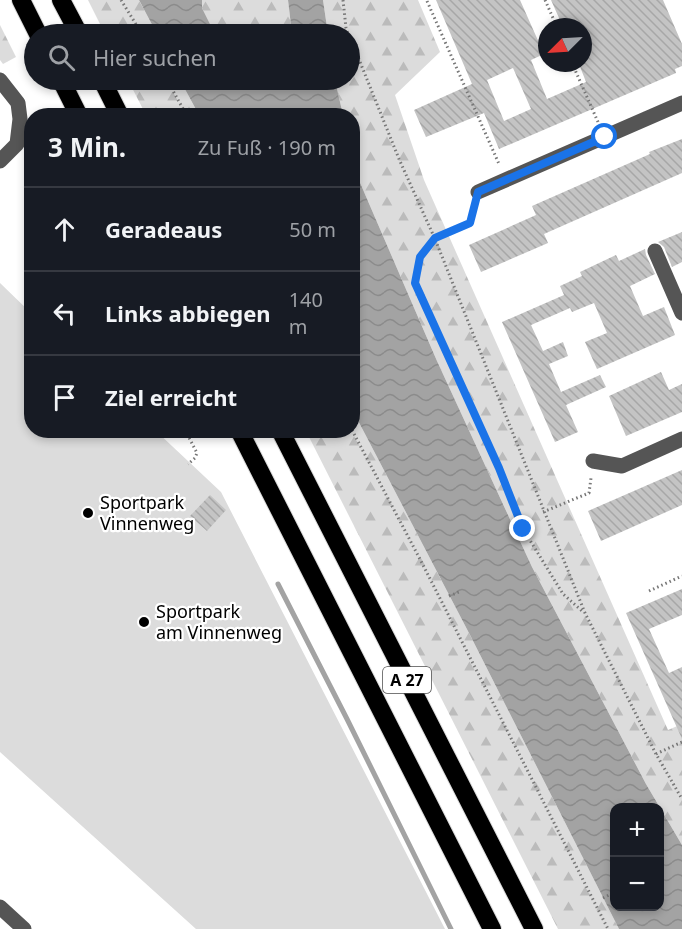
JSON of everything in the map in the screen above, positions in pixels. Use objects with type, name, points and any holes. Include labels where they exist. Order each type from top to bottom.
[{"type":"highway","points":[[21,0],[33,24]]},
{"type":"highway","points":[[61,0],[74,24]]},
{"type":"highway","points":[[66,90],[75,108]]},
{"type":"highway","points":[[107,90],[116,108]]},
{"type":"highway","name":"A 27","points":[[242,438],[492,929]]},
{"type":"highway","name":"A 27","points":[[284,438],[534,929]]},
{"type":"street","points":[[0,80],[18,104],[20,119],[17,144],[0,161]]},
{"type":"street","points":[[478,192],[682,103]]},
{"type":"street","points":[[655,251],[682,313]]},
{"type":"street","points":[[594,461],[622,466],[682,439]]},
{"type":"street","points":[[0,907],[24,929]]},
{"type":"path","points":[[121,0],[136,24]]},
{"type":"path","points":[[343,0],[346,24]]},
{"type":"path","points":[[545,0],[553,18]]},
{"type":"path","points":[[427,1],[506,180]]},
{"type":"path","points":[[360,63],[399,159],[435,238],[585,613],[656,754],[682,799]]},
{"type":"path","points":[[577,72],[605,137]]},
{"type":"path","points":[[173,90],[183,108]]},
{"type":"path","points":[[478,192],[470,223],[435,238],[420,257],[415,283],[499,468],[523,529],[563,594],[585,613]]},
{"type":"path","points":[[188,464],[198,453],[190,438]]},
{"type":"path","points":[[356,438],[608,929]]},
{"type":"path","points":[[543,512],[589,493],[594,461]]},
{"type":"path","points":[[649,591],[682,576]]},
{"type":"path","points":[[449,596],[459,592]]},
{"type":"path","points":[[656,754],[682,742]]},
{"type":"path","points":[[603,898],[610,894]]},
{"type":"green space","points":[[88,0],[139,0],[152,24],[100,24]]},
{"type":"green space","points":[[202,0],[288,0],[291,24],[210,24],[202,8]]},
{"type":"green space","points":[[323,0],[418,0],[440,52],[395,95],[424,180],[668,730],[682,724],[682,845],[664,814],[664,803],[657,803],[646,784],[532,567],[437,361],[360,183],[360,108],[341,108],[337,90],[360,90],[360,24],[327,24]]},
{"type":"green space","points":[[0,25],[16,57],[3,64],[0,60]]},
{"type":"green space","points":[[133,90],[185,90],[195,108],[142,108]]},
{"type":"green space","name":"Sportpark am Vinnenweg","points":[[0,283],[24,306],[24,438],[163,438],[221,492],[445,929],[196,929],[0,752]]},
{"type":"green space","points":[[360,424],[619,929],[558,929],[310,438],[360,438]]},
{"type":"water","points":[[139,0],[202,0],[202,8],[210,24],[152,24]]},
{"type":"water","points":[[288,0],[323,0],[327,24],[291,24]]},
{"type":"water","points":[[185,90],[337,90],[341,108],[195,108]]},
{"type":"water","points":[[360,183],[437,361],[532,567],[657,803],[610,803],[610,911],[664,911],[664,814],[682,845],[682,929],[619,929],[360,424]]},
{"type":"building","points":[[436,0],[520,0],[538,40],[538,57],[531,60],[547,99],[586,82],[582,72],[592,72],[592,18],[559,18],[551,0],[663,0],[682,44],[682,66],[675,69],[676,73],[499,149],[484,113],[426,137],[414,110],[472,84]],"holes":[[[513,68],[531,109],[504,121],[487,80]]]},
{"type":"building","points":[[682,139],[682,173],[544,234],[548,243],[481,272],[469,245],[536,215],[532,206]]},
{"type":"building","points":[[682,232],[682,262],[672,267],[664,247],[658,242]]},
{"type":"building","points":[[645,249],[655,274],[630,286],[643,316],[664,307],[675,335],[597,369],[585,342],[607,333],[594,303],[572,312],[570,308],[531,325],[543,351],[563,342],[568,356],[549,364],[561,392],[600,375],[606,387],[566,405],[578,432],[555,442],[502,322],[564,295],[560,286],[582,276],[580,272],[616,255],[619,261]]},
{"type":"building","points":[[661,372],[669,390],[682,384],[682,412],[626,436],[609,396]]},
{"type":"building","points":[[682,470],[682,505],[601,541],[588,511]]},
{"type":"building","points":[[210,495],[226,510],[207,531],[190,516]]},
{"type":"building","points":[[682,589],[682,615],[649,629],[669,673],[682,667],[682,739],[626,613]]},
{"type":"waterway","points":[[278,584],[451,929]]},
{"type":"place","name":"Sportpark Vinnenweg","points":[[88,513]]},
{"type":"place","name":"Sportpark am Vinnenweg","points":[[144,622]]},
{"type":"route","points":[[523,529],[499,468],[415,283],[420,257],[435,238],[470,223],[478,192],[605,137]]}]
